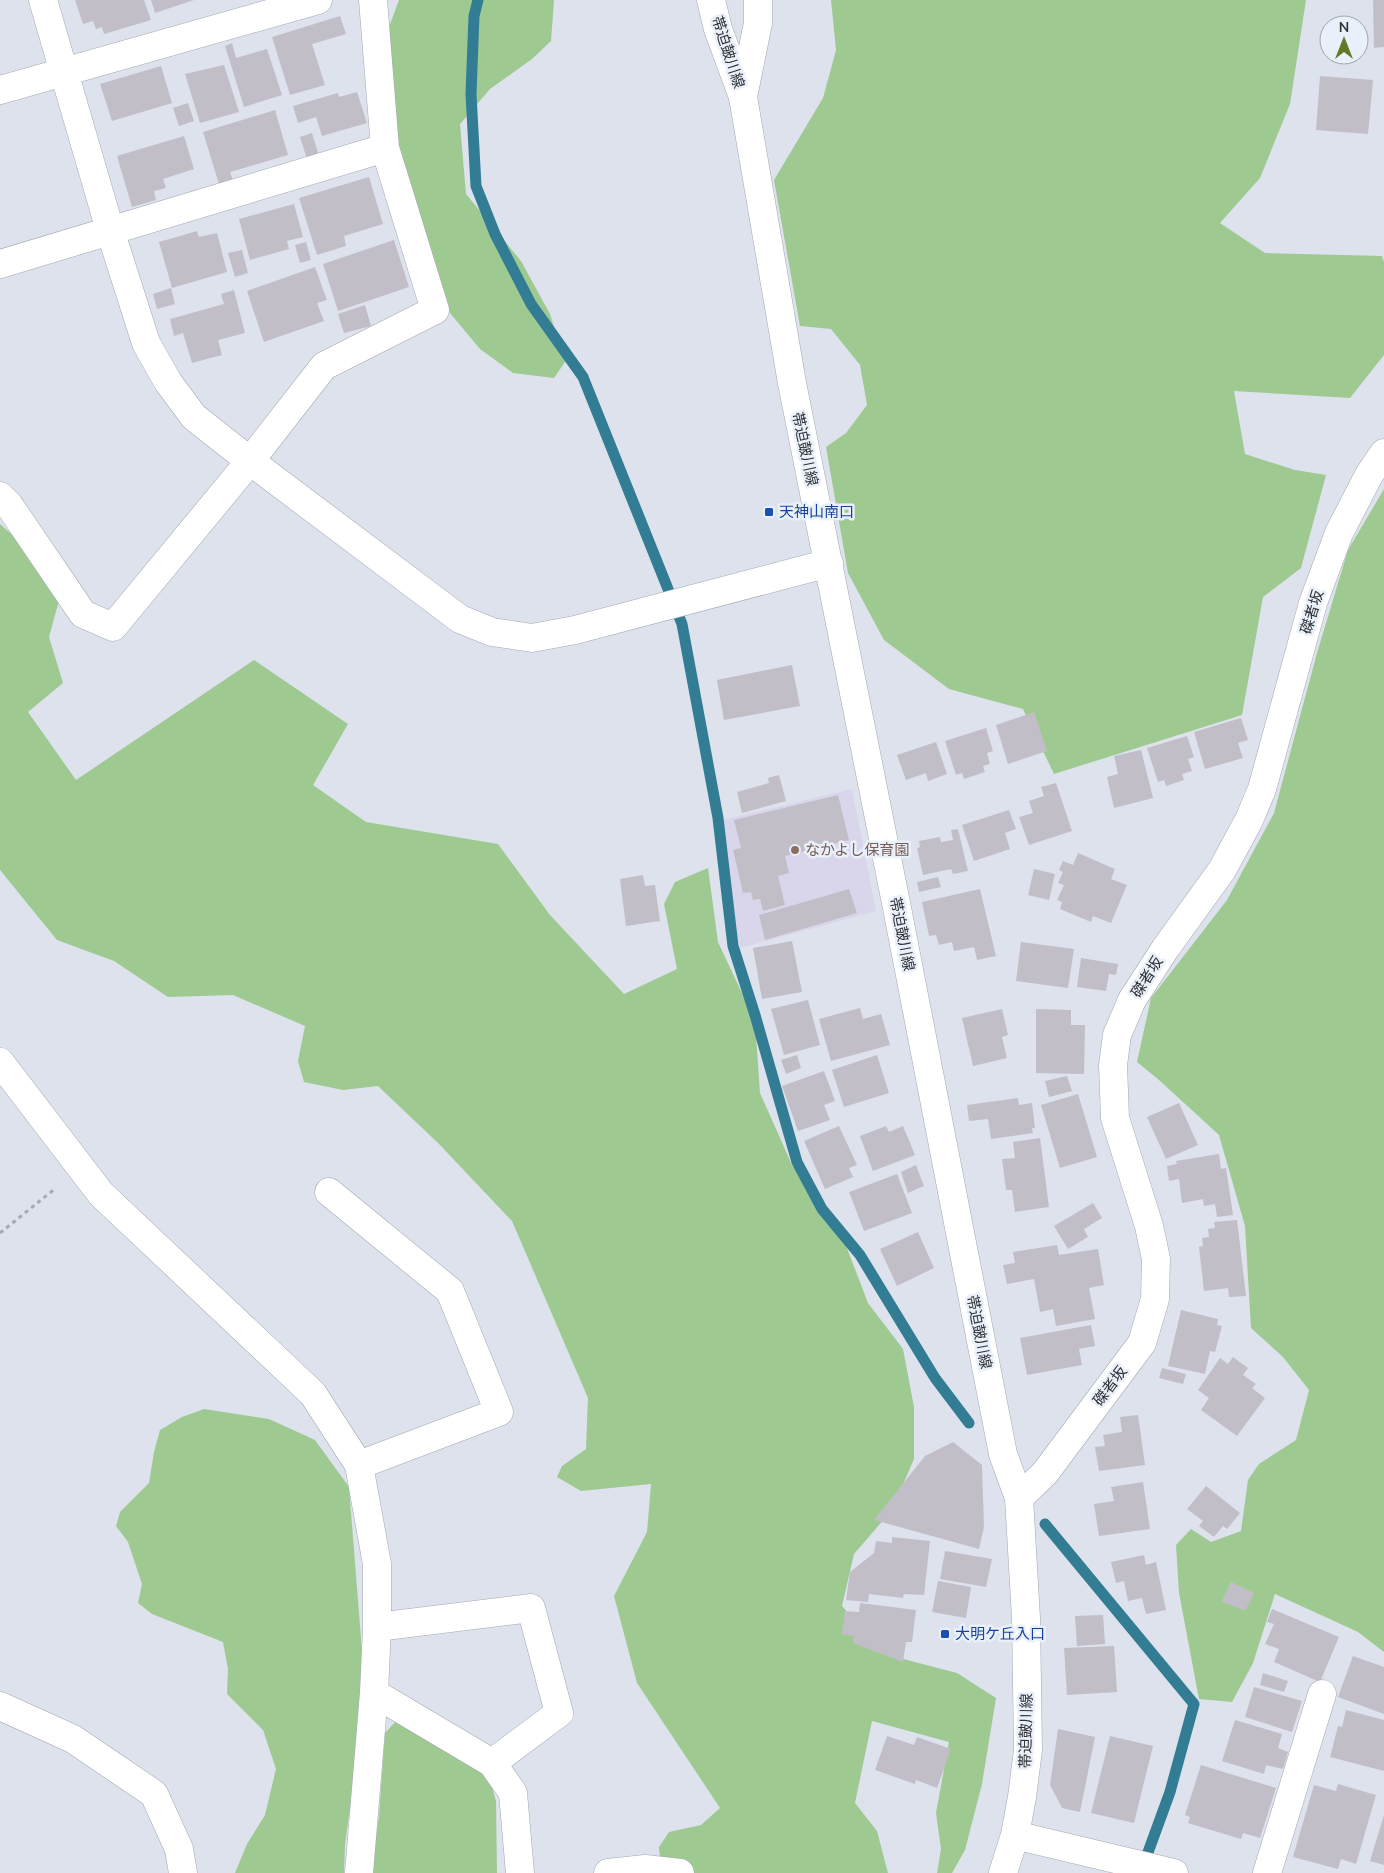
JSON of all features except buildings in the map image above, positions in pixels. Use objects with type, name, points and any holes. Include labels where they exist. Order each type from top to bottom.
[{"type":"street","points":[[43,0],[110,230],[146,343],[168,382],[194,417],[460,619],[492,632],[532,638],[575,630],[829,563]]},
{"type":"street","points":[[0,90],[318,0]]},
{"type":"street","points":[[0,496],[9,505],[83,614],[113,627],[250,461],[324,366],[435,310],[385,148],[373,0]]},
{"type":"street","name":"帯迫皷川線","points":[[711,0],[718,29],[743,97],[792,383],[829,563],[1003,1454],[1019,1498],[1026,1618],[1028,1750],[1015,1835],[1003,1873]]},
{"type":"street","points":[[743,97],[758,23],[758,0]]},
{"type":"street","points":[[0,264],[385,148]]},
{"type":"street","name":"磔者坂","points":[[1019,1498],[1045,1473],[1142,1344],[1155,1299],[1156,1259],[1148,1226],[1115,1118],[1113,1066],[1117,1035],[1132,1000],[1165,949],[1222,870],[1249,820],[1262,789],[1314,603],[1339,532],[1369,475],[1384,453]]},
{"type":"street","points":[[0,1062],[102,1194],[313,1394],[359,1465],[377,1564],[374,1693],[359,1873]]},
{"type":"street","points":[[329,1192],[450,1291],[499,1412],[359,1465]]},
{"type":"street","points":[[377,1627],[531,1608],[559,1713],[492,1764]]},
{"type":"street","points":[[374,1693],[492,1764],[513,1793],[520,1873]]},
{"type":"street","points":[[1267,1873],[1322,1694]]},
{"type":"street","points":[[0,1706],[73,1739],[154,1794],[179,1849],[183,1873]]},
{"type":"street","points":[[1015,1835],[1170,1872]]},
{"type":"street","points":[[608,1873],[645,1869],[680,1873]]},
{"type":"path","points":[[0,1233],[82,1168]]},
{"type":"shaded area","name":"なかよし保育園","points":[[852,789],[876,911],[740,948],[728,881],[723,820]]},
{"type":"green space","points":[[399,0],[554,0],[551,41],[532,59],[490,89],[460,124],[466,194],[521,261],[550,314],[565,362],[554,378],[513,373],[480,349],[450,313],[393,146],[386,35]]},
{"type":"green space","points":[[831,0],[1306,0],[1290,104],[1260,178],[1220,223],[1265,253],[1382,256],[1384,262],[1384,355],[1350,398],[1234,391],[1245,454],[1295,470],[1326,475],[1301,568],[1263,597],[1242,715],[1054,774],[1023,709],[949,689],[884,640],[848,573],[826,447],[846,433],[867,405],[860,365],[831,329],[800,326],[774,180],[823,98],[836,50]]},
{"type":"green space","points":[[1384,489],[1384,1652],[1358,1632],[1275,1594],[1253,1663],[1232,1702],[1199,1699],[1179,1593],[1176,1545],[1191,1529],[1211,1542],[1241,1531],[1248,1480],[1259,1464],[1296,1440],[1309,1390],[1283,1357],[1251,1328],[1245,1226],[1219,1135],[1137,1062],[1151,998],[1227,900],[1274,813],[1317,653],[1348,550]]},
{"type":"green space","points":[[0,524],[26,547],[60,597],[49,637],[63,683],[28,712],[76,780],[254,660],[348,724],[313,785],[366,822],[498,844],[550,915],[624,994],[677,969],[664,904],[675,882],[708,868],[718,942],[755,1021],[760,1093],[792,1165],[840,1230],[868,1303],[903,1349],[914,1407],[914,1459],[892,1510],[854,1554],[842,1606],[884,1654],[957,1673],[996,1698],[982,1784],[965,1850],[952,1873],[937,1873],[941,1849],[936,1813],[949,1742],[872,1721],[855,1803],[877,1831],[888,1873],[690,1873],[660,1859],[659,1847],[669,1832],[701,1825],[720,1808],[637,1683],[614,1596],[647,1532],[651,1484],[581,1491],[557,1477],[562,1466],[586,1449],[588,1398],[512,1221],[439,1144],[378,1086],[343,1090],[304,1082],[298,1061],[305,1026],[233,995],[168,997],[114,961],[57,940],[0,870]]},
{"type":"green space","points":[[204,1409],[269,1419],[315,1440],[349,1487],[362,1651],[361,1729],[345,1844],[344,1873],[235,1873],[247,1844],[265,1815],[276,1769],[263,1730],[227,1694],[228,1669],[223,1642],[152,1614],[138,1603],[142,1584],[128,1542],[116,1526],[120,1512],[149,1483],[160,1430],[182,1417]]},
{"type":"green space","points":[[396,1721],[481,1772],[491,1784],[496,1801],[497,1873],[371,1873],[379,1816],[385,1733]]},
{"type":"waterway","points":[[478,0],[474,16],[471,94],[476,186],[495,234],[531,304],[583,377],[682,624],[718,818],[733,946],[797,1162],[822,1209],[860,1255],[935,1378],[969,1423]]},
{"type":"waterway","points":[[1045,1524],[1194,1704],[1170,1792],[1143,1866]]},
{"type":"place","name":"天神山南口","points":[[769,512]]},
{"type":"place","name":"なかよし保育園","points":[[795,850]]},
{"type":"place","name":"大明ケ丘入口","points":[[945,1634]]}]
